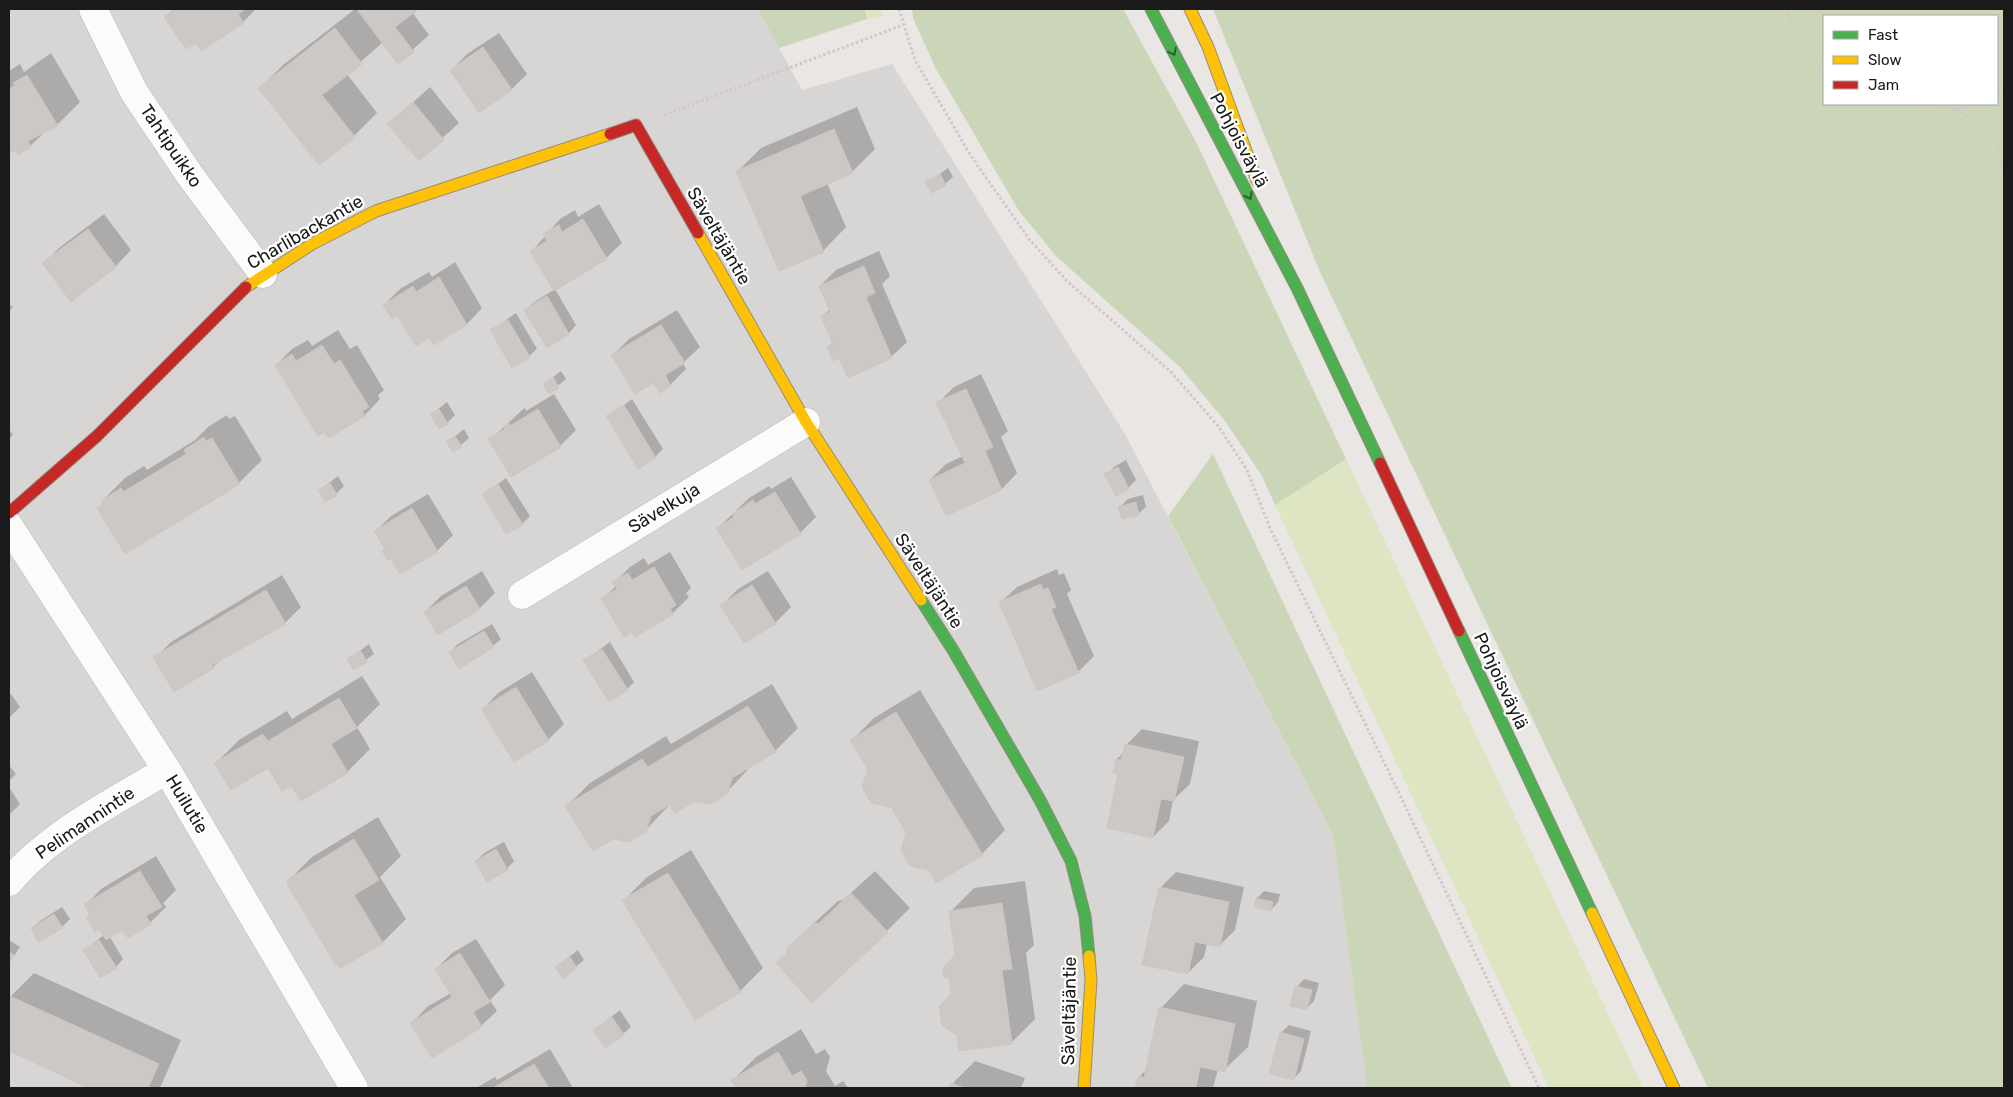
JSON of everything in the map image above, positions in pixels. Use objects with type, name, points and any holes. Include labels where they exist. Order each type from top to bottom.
[{"type":"street","name":"Tahtipuikko","points":[[93,9],[134,92],[189,174],[263,274]]},
{"type":"street","name":"Pohjoisväylä","points":[[1151,9],[1297,288],[1674,1088]]},
{"type":"street","name":"Pohjoisväylä","points":[[1190,9],[1208,47],[1297,288]]},
{"type":"street","name":"Charlibackantie","points":[[9,513],[97,436],[190,341],[249,284],[263,274],[312,244],[376,211],[636,125]]},
{"type":"street","name":"Säveltäjäntie","points":[[636,125],[806,422],[953,650],[1040,800],[1071,861],[1085,916],[1091,980],[1084,1088]]},
{"type":"street","name":"Sävelkuja","points":[[522,595],[806,422]]},
{"type":"street","name":"Huilutie","points":[[9,526],[167,770],[354,1088]]},
{"type":"street","name":"Pelimannintie","points":[[9,882],[52,842],[124,795],[167,770]]},
{"type":"path","points":[[899,9],[915,60],[971,156],[1029,239],[1068,280],[1171,372],[1219,427],[1247,470],[1270,528],[1398,791],[1539,1088]]},
{"type":"path","points":[[1786,9],[1801,44],[1823,69]]},
{"type":"path","points":[[636,125],[903,25]]},
{"type":"path","points":[[1932,105],[1959,110],[1972,105]]},
{"type":"path","points":[[1959,110],[1997,144],[2004,174]]},
{"type":"shaded area","points":[[9,9],[758,9],[802,90],[892,64],[1125,434],[1333,835],[1367,1088],[9,1088]]},
{"type":"green space","points":[[758,9],[865,9],[867,19],[779,48]]},
{"type":"green space","points":[[865,9],[881,9],[883,17],[867,19]]},
{"type":"green space","points":[[912,9],[1123,9],[1196,142],[1346,459],[1275,505],[1262,476],[1225,421],[1180,367],[1056,256],[1019,211],[935,67],[913,18]]},
{"type":"green space","points":[[1213,9],[2004,9],[2004,1088],[1708,1088],[1320,272]]},
{"type":"green space","points":[[1213,454],[1512,1088],[1367,1088],[1333,835],[1168,516]]},
{"type":"green space","points":[[1346,459],[1643,1088],[1549,1088],[1275,505]]},
{"type":"building","points":[[176,9],[246,9],[238,14],[244,23],[201,51],[196,43],[186,49],[164,17]]},
{"type":"building","points":[[362,9],[419,9],[395,27],[414,52],[398,64],[358,11]]},
{"type":"building","points":[[335,28],[362,64],[322,95],[355,137],[319,165],[258,88]]},
{"type":"building","points":[[483,47],[512,90],[479,113],[450,70]]},
{"type":"building","points":[[27,75],[58,126],[28,141],[31,147],[18,155],[15,150],[9,154],[9,89],[15,85],[13,83]]},
{"type":"building","points":[[413,102],[444,140],[419,161],[387,124]]},
{"type":"building","points":[[834,129],[853,173],[800,196],[824,252],[779,271],[736,171]]},
{"type":"building","points":[[940,174],[946,185],[932,193],[925,182]]},
{"type":"building","points":[[583,219],[607,259],[554,291],[530,251],[547,241],[543,234],[559,225],[562,232]]},
{"type":"building","points":[[88,229],[116,267],[71,302],[42,263]]},
{"type":"building","points":[[864,266],[875,293],[866,297],[892,358],[848,378],[839,358],[833,361],[827,347],[833,344],[821,316],[830,312],[819,286]]},
{"type":"building","points":[[439,277],[467,325],[434,345],[429,338],[416,346],[397,315],[392,319],[383,305],[413,286],[416,292]]},
{"type":"building","points":[[547,296],[569,334],[547,348],[524,310]]},
{"type":"building","points":[[508,320],[530,357],[512,368],[490,330]]},
{"type":"building","points":[[661,325],[685,363],[665,375],[671,386],[660,393],[653,383],[635,394],[611,355]]},
{"type":"building","points":[[322,345],[334,364],[340,360],[369,407],[362,411],[365,416],[329,438],[324,432],[318,436],[275,365],[292,354],[296,361]]},
{"type":"building","points":[[553,377],[559,388],[549,394],[543,384]]},
{"type":"building","points":[[966,389],[993,447],[985,451],[1002,490],[946,516],[929,480],[965,463],[936,402]]},
{"type":"building","points":[[624,405],[656,458],[638,469],[606,416]]},
{"type":"building","points":[[439,409],[448,424],[439,429],[430,414]]},
{"type":"building","points":[[538,409],[561,447],[511,477],[488,439],[505,429],[504,426],[509,423],[510,426]]},
{"type":"building","points":[[455,436],[462,447],[453,452],[446,442]]},
{"type":"building","points":[[204,437],[206,441],[212,438],[240,484],[125,554],[97,508],[103,504],[101,501],[121,488],[123,492],[186,454],[184,450]]},
{"type":"building","points":[[1118,467],[1129,489],[1116,496],[1104,474]]},
{"type":"building","points":[[330,483],[337,495],[325,502],[318,490]]},
{"type":"building","points":[[498,484],[523,525],[506,534],[482,494]]},
{"type":"building","points":[[775,492],[801,534],[742,570],[716,528],[734,517],[732,514],[753,500],[755,504]]},
{"type":"building","points":[[1136,502],[1139,516],[1122,519],[1118,507]]},
{"type":"building","points":[[412,508],[438,552],[400,574],[390,558],[388,560],[382,551],[385,549],[374,531]]},
{"type":"building","points":[[654,567],[676,605],[670,609],[674,614],[635,637],[632,632],[624,637],[601,598],[617,589],[612,582],[628,573],[632,580]]},
{"type":"building","points":[[1041,584],[1043,590],[1048,588],[1056,607],[1051,609],[1079,673],[1037,691],[999,602]]},
{"type":"building","points":[[752,585],[776,624],[744,643],[720,605]]},
{"type":"building","points":[[466,586],[480,609],[438,635],[424,612]]},
{"type":"building","points":[[266,590],[286,624],[212,665],[214,668],[174,692],[153,657]]},
{"type":"building","points":[[484,631],[494,647],[459,669],[449,652]]},
{"type":"building","points":[[602,649],[628,690],[609,702],[583,660]]},
{"type":"building","points":[[361,651],[367,662],[353,670],[347,658]]},
{"type":"building","points":[[516,687],[549,741],[514,762],[481,709]]},
{"type":"building","points":[[339,698],[357,728],[331,744],[348,773],[301,801],[291,786],[282,791],[268,768],[231,790],[214,763],[263,734],[268,741]]},
{"type":"building","points":[[748,706],[776,752],[732,778],[728,793],[711,804],[695,801],[675,813],[669,805],[651,816],[646,832],[629,842],[613,839],[593,851],[565,806],[642,759],[648,767]]},
{"type":"building","points":[[896,712],[983,855],[936,883],[929,870],[910,866],[901,850],[906,832],[891,807],[871,803],[862,787],[868,770],[850,740]]},
{"type":"building","points":[[1125,744],[1184,757],[1174,801],[1161,799],[1153,838],[1107,828],[1118,774],[1113,773],[1116,759],[1121,760]]},
{"type":"building","points":[[354,839],[379,880],[354,895],[383,943],[341,968],[336,965],[288,886],[287,880]]},
{"type":"building","points":[[496,849],[508,870],[487,882],[475,861]]},
{"type":"building","points":[[140,871],[162,907],[146,916],[151,924],[128,938],[122,930],[106,940],[99,930],[95,932],[86,918],[90,915],[84,904]]},
{"type":"building","points":[[668,873],[741,992],[695,1020],[622,900]]},
{"type":"building","points":[[1159,887],[1229,902],[1220,947],[1195,942],[1188,974],[1142,965]]},
{"type":"building","points":[[851,893],[888,932],[812,1003],[776,963],[786,954],[787,948],[813,924],[819,923]]},
{"type":"building","points":[[1256,898],[1273,902],[1271,911],[1254,907]]},
{"type":"building","points":[[1002,903],[1012,969],[1002,970],[1012,1044],[959,1051],[957,1035],[942,1025],[939,1007],[951,994],[949,977],[944,978],[943,968],[955,955],[949,911]]},
{"type":"building","points":[[54,914],[63,928],[38,942],[31,928]]},
{"type":"building","points":[[99,940],[117,968],[100,978],[83,950]]},
{"type":"building","points":[[9,952],[14,955],[9,963]]},
{"type":"building","points":[[460,953],[490,1002],[473,1012],[482,1027],[432,1058],[410,1023],[452,997],[435,969]]},
{"type":"building","points":[[570,957],[577,968],[563,979],[555,967]]},
{"type":"building","points":[[1295,986],[1312,990],[1307,1010],[1290,1006]]},
{"type":"building","points":[[10,996],[159,1064],[148,1088],[89,1088],[9,1051]]},
{"type":"building","points":[[1159,1007],[1235,1024],[1225,1072],[1200,1067],[1196,1088],[1135,1088],[1138,1076],[1144,1078]]},
{"type":"building","points":[[612,1017],[624,1035],[605,1048],[593,1030]]},
{"type":"building","points":[[1280,1032],[1304,1039],[1294,1080],[1269,1074]]},
{"type":"building","points":[[778,1052],[792,1076],[801,1071],[807,1080],[805,1088],[736,1088],[731,1080]]},
{"type":"building","points":[[534,1064],[549,1088],[493,1088]]},
{"type":"building","points":[[951,1083],[965,1088],[949,1088]]},
{"type":"traffic: fast","points":[[1151,9],[1297,288],[1380,463]]},
{"type":"traffic: fast","points":[[921,600],[953,650],[1040,800],[1071,861],[1085,916],[1089,956]]},
{"type":"traffic: fast","points":[[1459,631],[1592,913]]},
{"type":"traffic: slow","points":[[1190,9],[1208,47],[1257,181]]},
{"type":"traffic: slow","points":[[246,287],[312,244],[376,211],[610,134]]},
{"type":"traffic: slow","points":[[698,233],[806,422],[921,600]]},
{"type":"traffic: slow","points":[[1592,913],[1674,1088]]},
{"type":"traffic: slow","points":[[1084,1088],[1091,980],[1089,956]]},
{"type":"traffic: jam","points":[[610,134],[636,125],[698,233]]},
{"type":"traffic: jam","points":[[9,513],[97,436],[246,287]]},
{"type":"traffic: jam","points":[[1380,463],[1459,631]]}]
